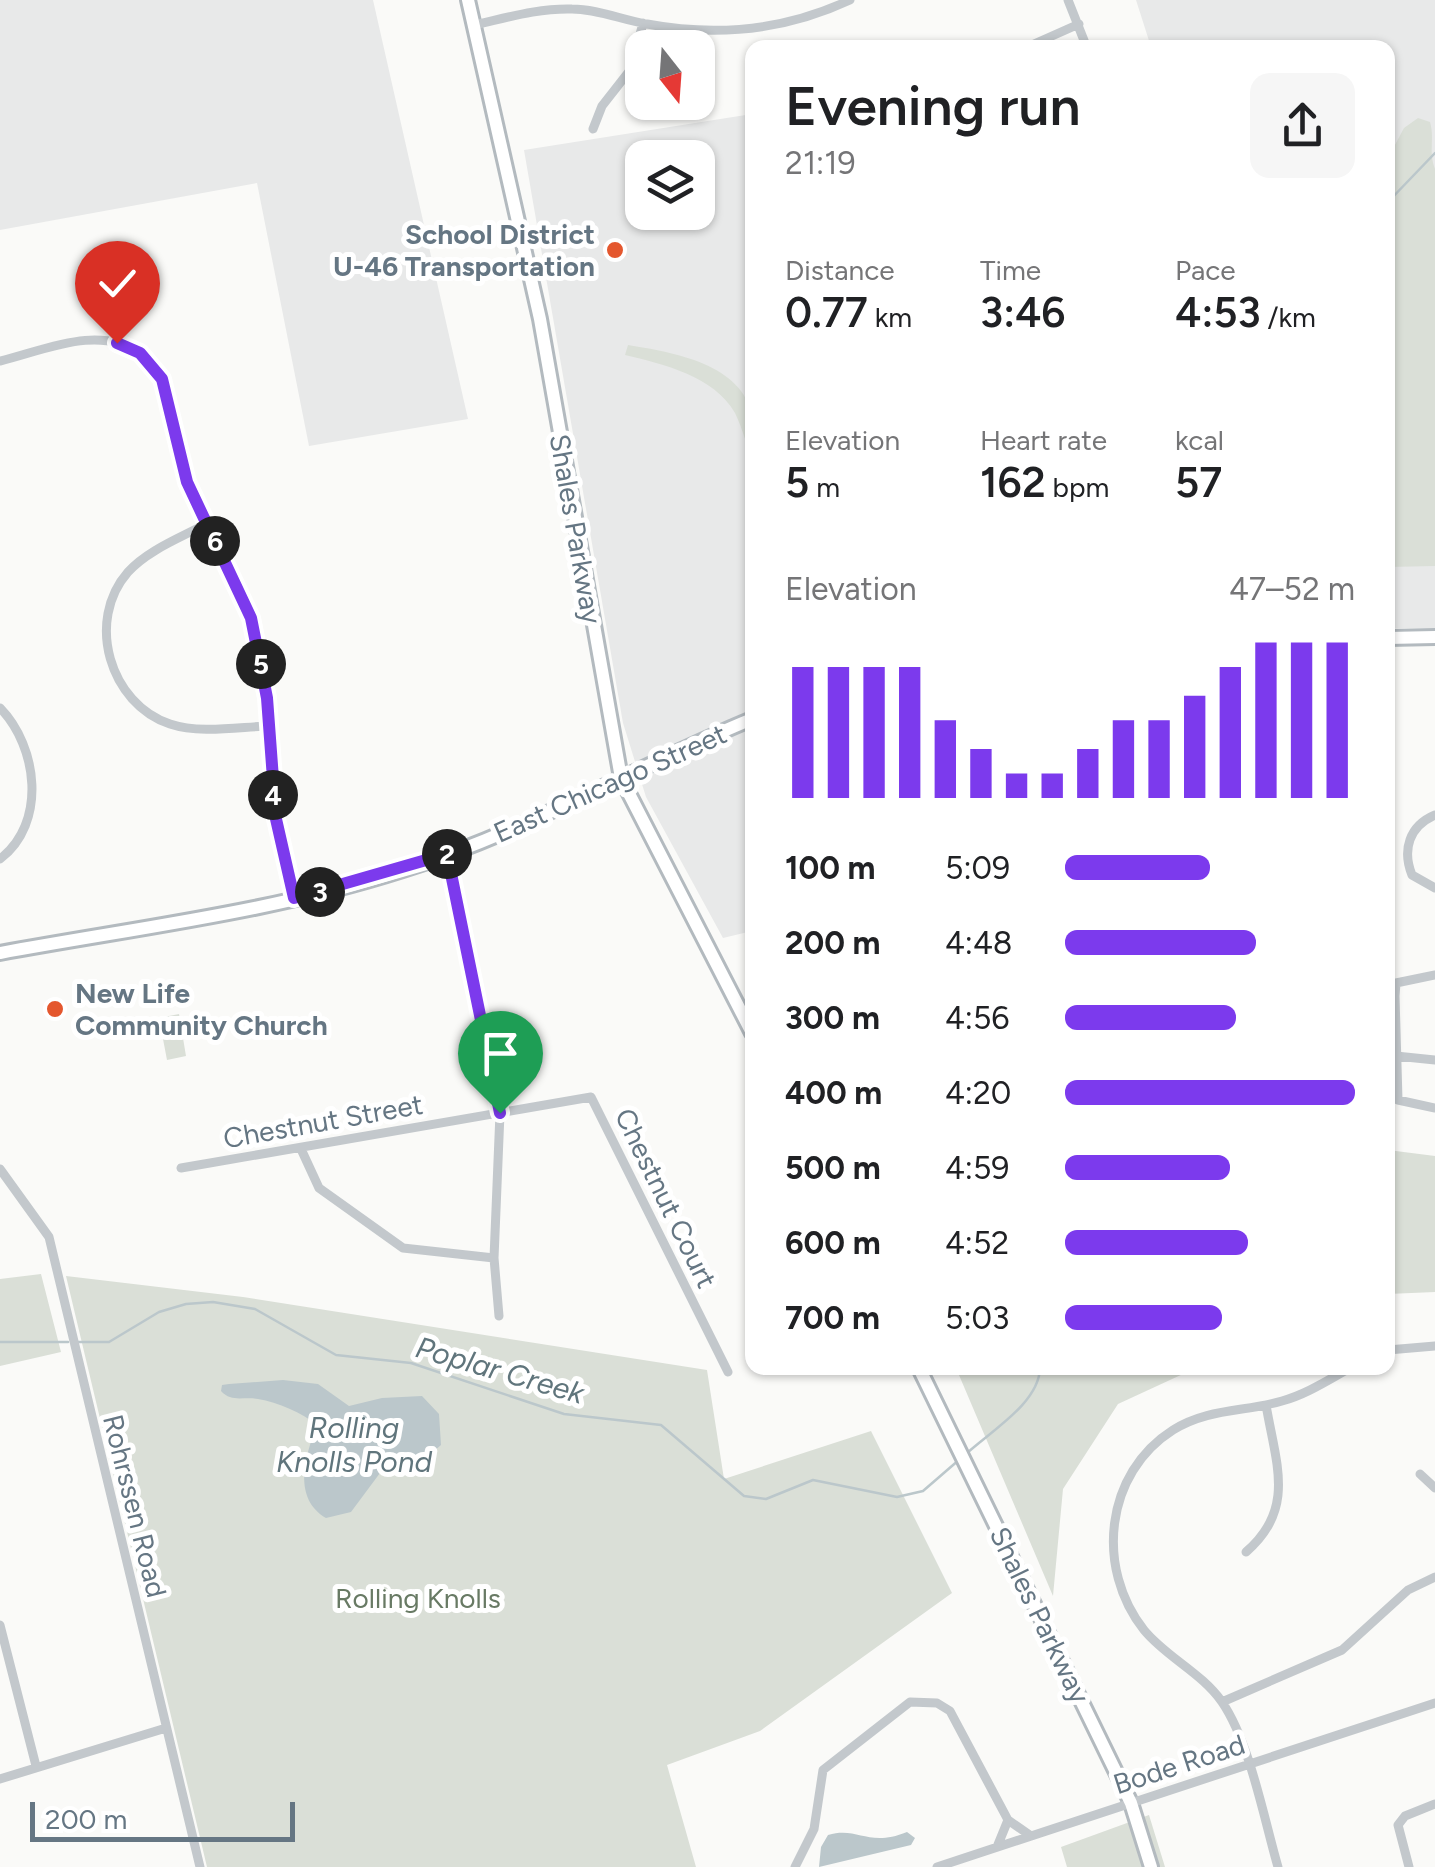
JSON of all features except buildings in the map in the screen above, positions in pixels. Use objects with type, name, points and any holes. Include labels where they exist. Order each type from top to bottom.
[{"type":"street","name":"Shales Parkway","points":[[468,0],[540,319],[620,778],[745,1020]]},
{"type":"street","points":[[474,25],[556,4],[684,30],[742,30],[792,21],[850,0]]},
{"type":"street","points":[[1068,0],[1084,40]]},
{"type":"street","points":[[593,129],[602,106],[631,69],[643,24]]},
{"type":"street","points":[[1043,40],[1079,24]]},
{"type":"street","points":[[0,361],[88,340],[117,343],[140,353],[169,394],[187,482],[251,618],[269,726],[276,819],[294,898]]},
{"type":"street","points":[[206,524],[157,550],[128,572],[108,617],[110,659],[124,690],[156,718],[189,728],[269,726]]},
{"type":"street","points":[[1395,638],[1435,638]]},
{"type":"street","points":[[0,708],[23,739],[32,790],[30,812],[19,841],[0,860]]},
{"type":"street","name":"East Chicago Street","points":[[0,953],[206,919],[447,854],[573,804],[620,778],[745,721]]},
{"type":"street","points":[[1435,814],[1418,824],[1408,842],[1409,868],[1418,881],[1435,888]]},
{"type":"street","points":[[447,854],[500,1113],[494,1258],[499,1316]]},
{"type":"street","points":[[1395,986],[1398,981],[1435,976]]},
{"type":"street","points":[[1395,1022],[1398,1100],[1435,1108]]},
{"type":"street","points":[[1396,1056],[1435,1060]]},
{"type":"street","name":"Chestnut Street","points":[[181,1168],[591,1098]]},
{"type":"street","name":"Chestnut Court","points":[[591,1098],[728,1372]]},
{"type":"street","points":[[301,1149],[319,1188],[403,1248],[494,1258]]},
{"type":"street","name":"Rohrssen Road","points":[[0,1168],[49,1236],[200,1867]]},
{"type":"street","points":[[1395,1349],[1435,1346]]},
{"type":"street","name":"Shales Parkway","points":[[922,1375],[1132,1803],[1150,1867]]},
{"type":"street","points":[[1278,1867],[1248,1766],[1222,1702],[1154,1640],[1133,1614],[1114,1566],[1114,1521],[1129,1477],[1169,1432],[1204,1415],[1304,1394],[1338,1375]]},
{"type":"street","points":[[1246,1552],[1271,1528],[1278,1507],[1266,1405]]},
{"type":"street","points":[[1420,1474],[1435,1488]]},
{"type":"street","points":[[1222,1702],[1342,1650],[1408,1590],[1435,1577]]},
{"type":"street","points":[[0,1625],[36,1766]]},
{"type":"street","points":[[795,1867],[814,1830],[823,1770],[910,1702],[937,1702],[950,1712],[1008,1820],[1031,1836]]},
{"type":"street","name":"Bode Road","points":[[936,1867],[1435,1703]]},
{"type":"street","points":[[0,1779],[166,1728]]},
{"type":"street","points":[[1410,1867],[1398,1824],[1404,1816],[1435,1804]]},
{"type":"street","points":[[997,1847],[1008,1820]]},
{"type":"shaded area","points":[[0,0],[373,0],[468,419],[309,446],[257,183],[0,230]]},
{"type":"shaded area","points":[[1136,0],[1435,0],[1435,628],[1395,628],[1395,40],[1149,40]]},
{"type":"shaded area","points":[[745,115],[745,933],[723,938],[646,797],[623,723],[524,150]]},
{"type":"green space","points":[[1418,118],[1430,122],[1435,169],[1435,566],[1395,567],[1395,145],[1404,128]]},
{"type":"green space","points":[[628,345],[684,357],[721,373],[745,398],[745,439],[735,413],[714,390],[686,374],[625,355]]},
{"type":"green space","points":[[179,1014],[186,1056],[167,1060],[159,1018]]},
{"type":"green space","points":[[1395,1151],[1435,1156],[1435,1292],[1395,1294]]},
{"type":"green space","points":[[41,1274],[61,1352],[0,1366],[0,1279]]},
{"type":"green space","name":"Rolling Knolls","points":[[66,1276],[243,1297],[707,1370],[724,1479],[871,1431],[952,1593],[760,1731],[667,1765],[696,1867],[207,1867]]},
{"type":"green space","points":[[959,1375],[1181,1375],[1118,1404],[1063,1489],[1053,1596]]},
{"type":"green space","points":[[1149,1815],[1165,1867],[1067,1867],[1061,1847]]},
{"type":"water","name":"Rolling Knolls Pond","points":[[283,1380],[318,1384],[349,1406],[382,1398],[422,1396],[439,1414],[441,1445],[426,1458],[380,1473],[351,1512],[326,1518],[308,1499],[305,1487],[306,1462],[317,1425],[282,1405],[234,1398],[221,1391],[222,1385]]},
{"type":"water","points":[[907,1832],[915,1838],[911,1845],[819,1867],[821,1847],[828,1835],[848,1833],[882,1838]]},
{"type":"waterway","name":"Poplar Creek","points":[[1395,195],[1435,153]]},
{"type":"waterway","name":"Poplar Creek","points":[[76,1342],[109,1342],[159,1312],[186,1304],[213,1302],[255,1309],[336,1355],[411,1363],[564,1414],[661,1425],[744,1496],[766,1499],[813,1480],[897,1497],[923,1491],[960,1459]]},
{"type":"waterway","name":"Poplar Creek","points":[[0,1342],[68,1342]]},
{"type":"waterway","name":"Poplar Creek","points":[[966,1454],[1023,1405],[1039,1375]]},
{"type":"place","name":"School District U-46 Transportation","points":[[615,250]]},
{"type":"place","name":"New Life Community Church","points":[[55,1009]]},
{"type":"route","points":[[117,343],[140,353],[162,379],[172,404],[187,482],[251,618],[267,698],[278,836],[294,898],[402,871],[447,854],[500,1113]]}]
